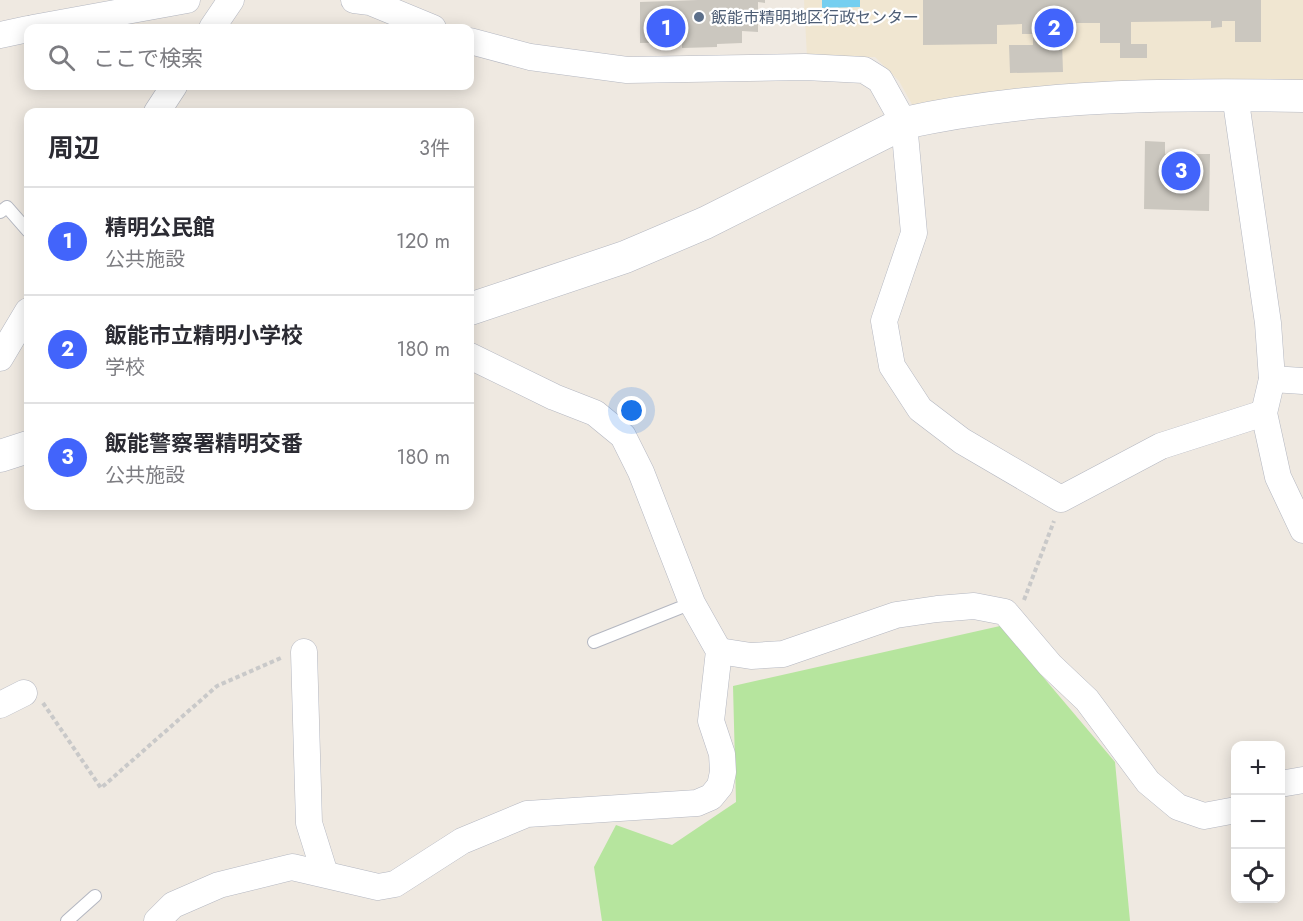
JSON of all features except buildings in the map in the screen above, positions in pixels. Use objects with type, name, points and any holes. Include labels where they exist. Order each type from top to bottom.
[{"type":"street","points":[[55,24],[187,0]]},
{"type":"street","points":[[215,24],[231,0]]},
{"type":"street","points":[[354,0],[370,2],[424,24]]},
{"type":"street","points":[[0,35],[24,30]]},
{"type":"street","points":[[474,41],[530,57],[627,70],[805,67],[864,70],[880,80],[904,123],[914,232],[884,321],[892,366],[920,409],[962,441],[1061,499],[1161,446],[1263,414]]},
{"type":"street","points":[[160,108],[171,90]]},
{"type":"street","points":[[1235,95],[1268,324],[1272,379],[1263,414],[1278,477],[1303,530]]},
{"type":"street","points":[[474,308],[635,253],[705,223],[904,123],[932,117],[1097,97],[1303,96]]},
{"type":"street","points":[[0,358],[24,318]]},
{"type":"street","points":[[157,921],[173,905],[239,879],[292,867],[378,887],[395,884],[462,841],[527,814],[697,803],[711,797],[720,786],[723,772],[722,754],[711,721],[719,651],[692,603],[641,472],[623,436],[595,413],[554,397],[474,358]]},
{"type":"street","points":[[1272,379],[1303,381]]},
{"type":"street","points":[[0,456],[24,448]]},
{"type":"street","points":[[719,651],[751,656],[783,654],[896,615],[937,609],[974,606],[1005,612],[1050,665],[1087,700],[1148,782],[1178,807],[1204,816],[1231,811]]},
{"type":"street","points":[[304,652],[309,823],[325,874]]},
{"type":"street","points":[[0,705],[24,693]]},
{"type":"street","points":[[1285,783],[1303,780]]},
{"type":"lane","points":[[0,212],[7,207],[24,226]]},
{"type":"lane","points":[[594,642],[692,603]]},
{"type":"lane","points":[[67,921],[95,896]]},
{"type":"path","points":[[1005,612],[1025,600],[1061,499]]},
{"type":"path","points":[[24,693],[42,700],[101,788],[217,686],[282,658],[304,652]]},
{"type":"shaded area","points":[[804,0],[1303,0],[1303,87],[914,108],[899,81],[875,57],[807,57]]},
{"type":"green space","points":[[1000,626],[1115,762],[1130,921],[602,921],[594,867],[616,825],[672,845],[736,802],[733,686]]},
{"type":"water","points":[[822,0],[860,0],[860,7],[822,8]]},
{"type":"place","name":"飯能市精明地区行政センター","points":[[699,17]]},
{"type":"place","name":"精明公民館","points":[[666,28]]},
{"type":"place","name":"飯能市立精明小学校","points":[[1054,28]]},
{"type":"place","name":"飯能警察署精明交番","points":[[1181,171]]}]
